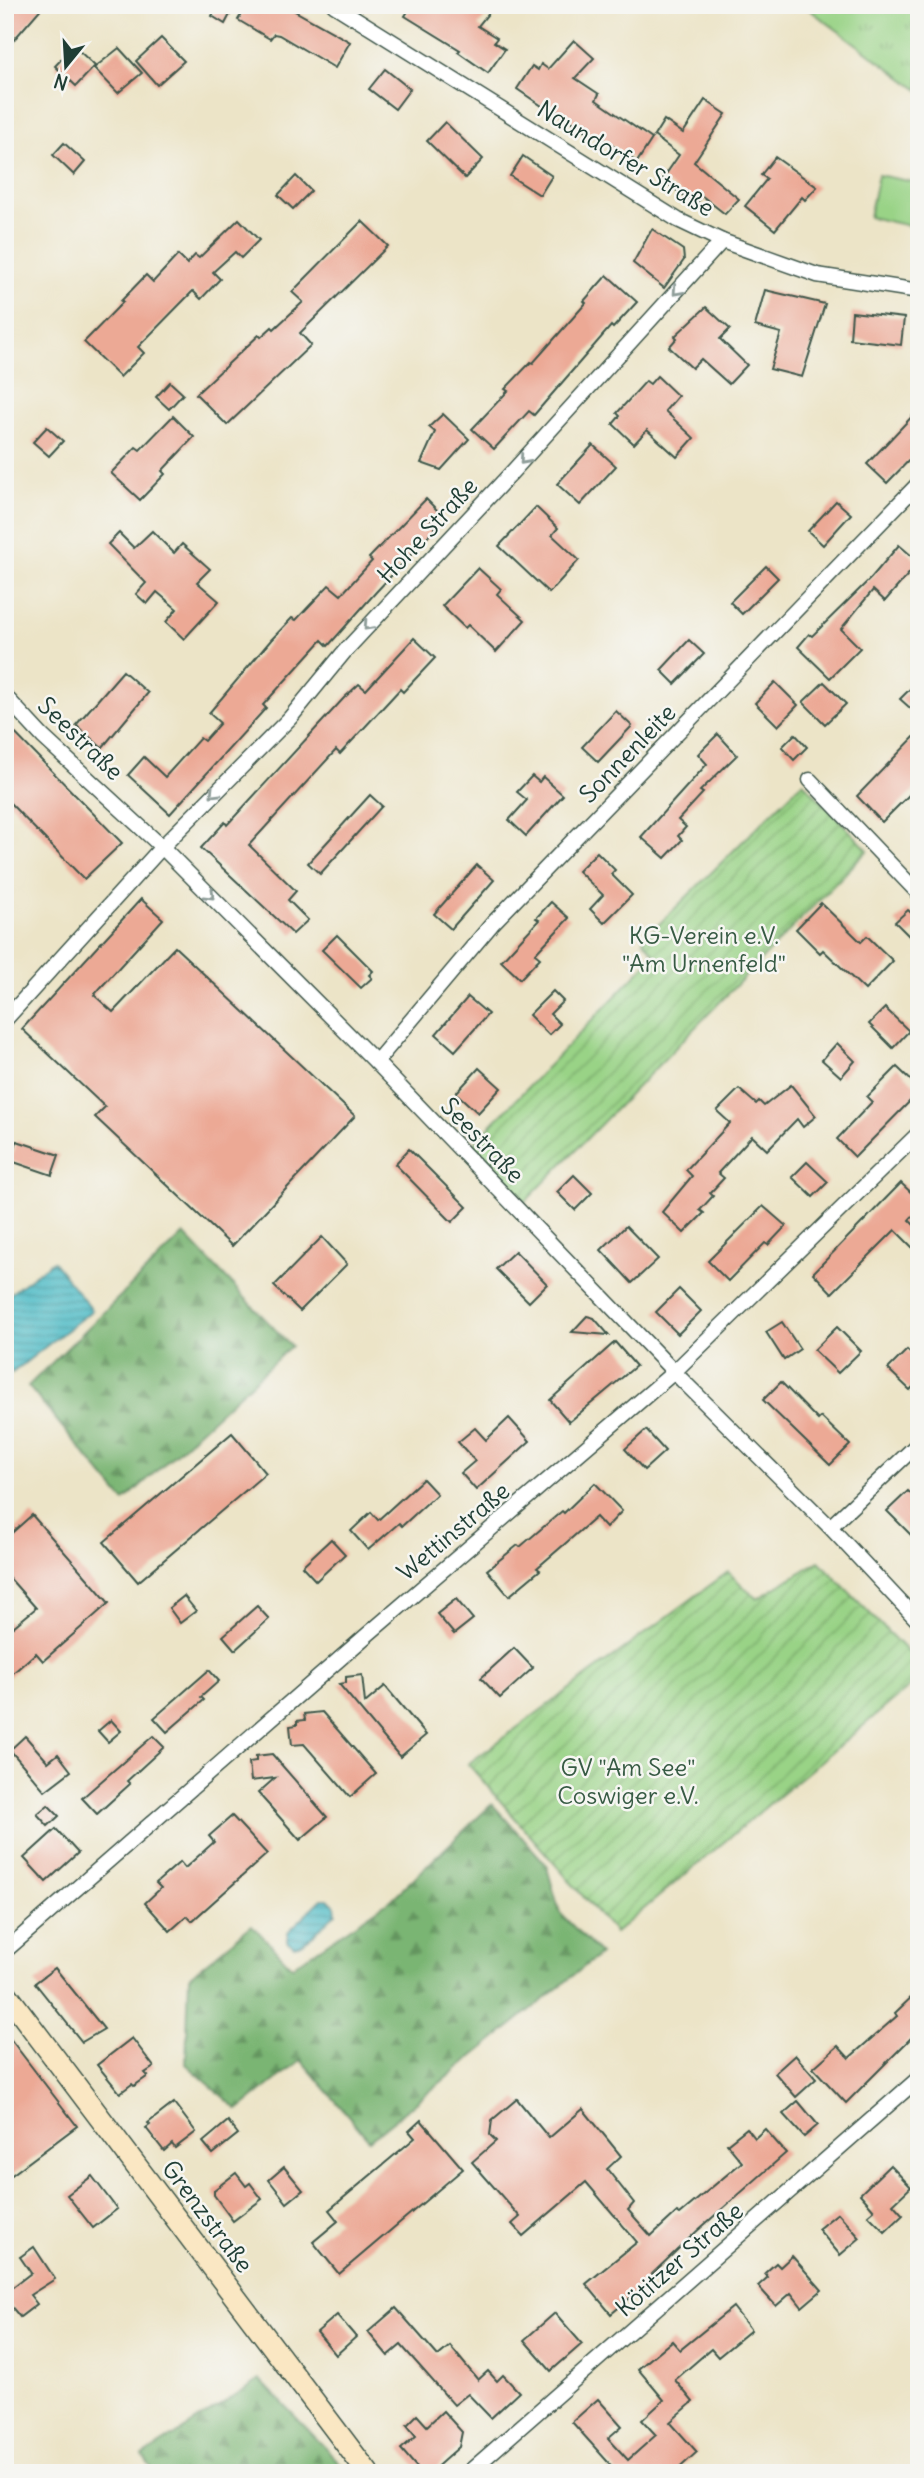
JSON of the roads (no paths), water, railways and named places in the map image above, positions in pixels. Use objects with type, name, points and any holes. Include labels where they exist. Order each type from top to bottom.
[{"type":"street","name":"Naundorfer Straße","points":[[334,5],[678,220],[722,241],[817,275],[919,291]]},
{"type":"street","name":"Hohe Straße","points":[[5,1020],[162,847],[290,718],[345,651],[722,241]]},
{"type":"street","name":"Sonnenleite","points":[[376,1062],[492,924],[919,483]]},
{"type":"street","name":"Seestraße","points":[[5,696],[43,737],[162,847],[376,1062],[674,1372],[830,1527],[919,1622]]},
{"type":"street","points":[[810,780],[919,894]]},
{"type":"street","name":"Wettinstraße","points":[[5,1951],[357,1643],[674,1372],[919,1133]]},
{"type":"street","points":[[830,1527],[919,1443]]},
{"type":"street","name":"Grenzstraße","points":[[5,1992],[368,2473]]},
{"type":"street","name":"Kötitzer Straße","points":[[468,2473],[919,2078]]},
{"type":"water","points":[[53,1261],[92,1310],[12,1373],[5,1364],[5,1298]]},
{"type":"water","points":[[322,1899],[328,1899],[335,1906],[336,1913],[311,1937],[294,1946],[288,1941],[288,1932]]},
{"type":"park label","name":"KG-Verein e.V. \"Am Urnenfeld\"","points":[[704,949]]},
{"type":"park label","name":"GV \"Am See\" Coswiger e.V.","points":[[628,1781]]}]
